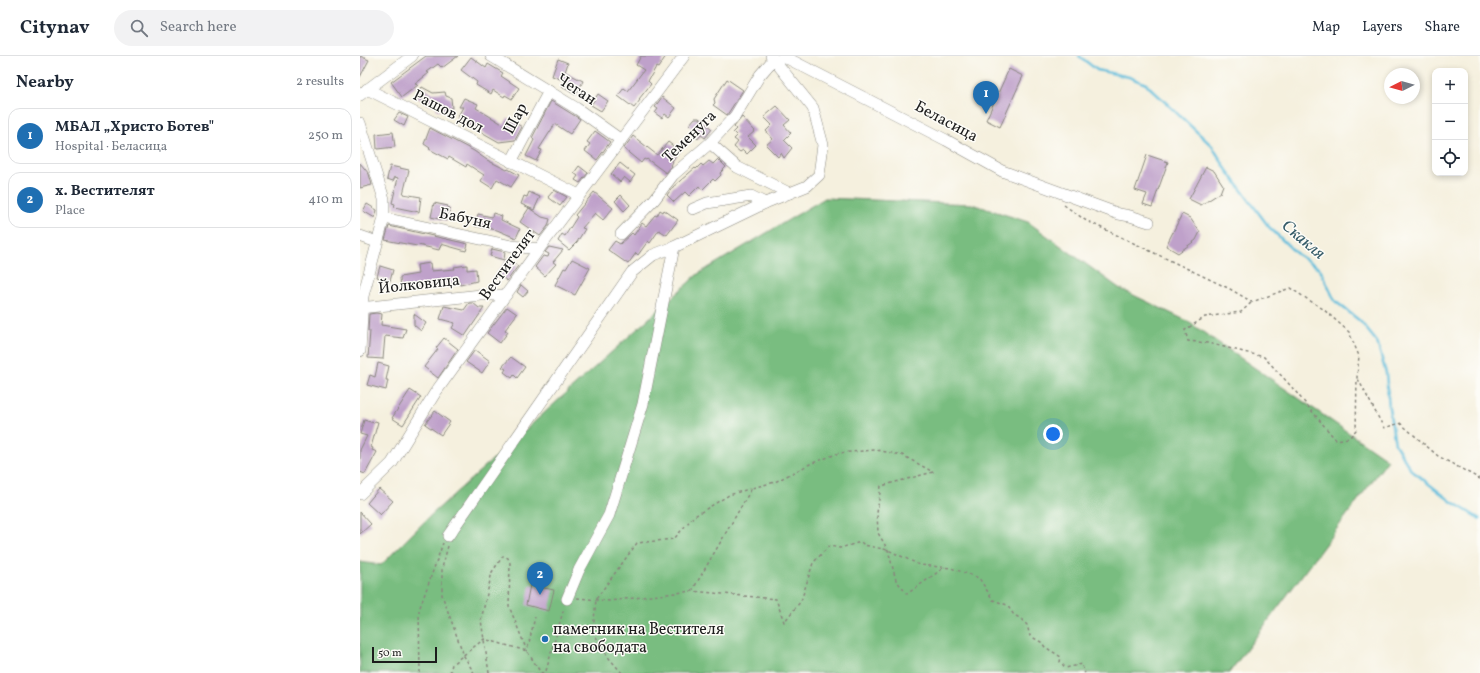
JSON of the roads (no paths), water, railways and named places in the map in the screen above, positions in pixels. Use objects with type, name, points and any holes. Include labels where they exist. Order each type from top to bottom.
[{"type":"street","name":"Чеган","points":[[491,56],[576,108],[621,140]]},
{"type":"street","name":"Вестителят","points":[[360,494],[392,463],[435,394],[539,249],[684,56]]},
{"type":"street","name":"Теменуга","points":[[621,234],[654,200],[673,175],[710,143],[735,116],[760,75],[776,57]]},
{"type":"street","points":[[448,536],[632,272],[653,255],[674,247],[765,203],[807,186],[818,174],[823,145],[813,108],[776,57]]},
{"type":"street","name":"Беласица","points":[[776,57],[946,140],[1002,171],[1119,214],[1148,222]]},
{"type":"street","points":[[364,92],[409,58]]},
{"type":"street","name":"Шар","points":[[511,162],[549,91]]},
{"type":"street","name":"Рашов дол","points":[[364,92],[580,195]]},
{"type":"street","points":[[360,123],[384,199],[384,218],[361,307],[360,351]]},
{"type":"street","points":[[710,143],[736,167],[789,193]]},
{"type":"street","points":[[693,209],[707,203],[751,196],[765,203]]},
{"type":"street","name":"Бабуня","points":[[384,218],[502,243],[539,249]]},
{"type":"street","points":[[360,236],[377,242]]},
{"type":"street","points":[[567,599],[579,570],[609,515],[630,448],[643,404],[674,247]]},
{"type":"street","name":"Йолковица","points":[[361,307],[481,295],[506,295]]},
{"type":"waterway","name":"Скакля","points":[[1079,56],[1097,70],[1129,77],[1146,84],[1212,146],[1226,169],[1269,227],[1297,254],[1319,268],[1335,301],[1360,321],[1377,342],[1386,373],[1389,408],[1395,444],[1411,470],[1452,502],[1480,519]]},
{"type":"place","name":"МБАЛ „Христо Ботев\"","points":[[986,114]]},
{"type":"place","name":"х. Вестителят","points":[[540,595]]},
{"type":"place","name":"паметник на Вестителя на свободата","points":[[545,639]]}]
